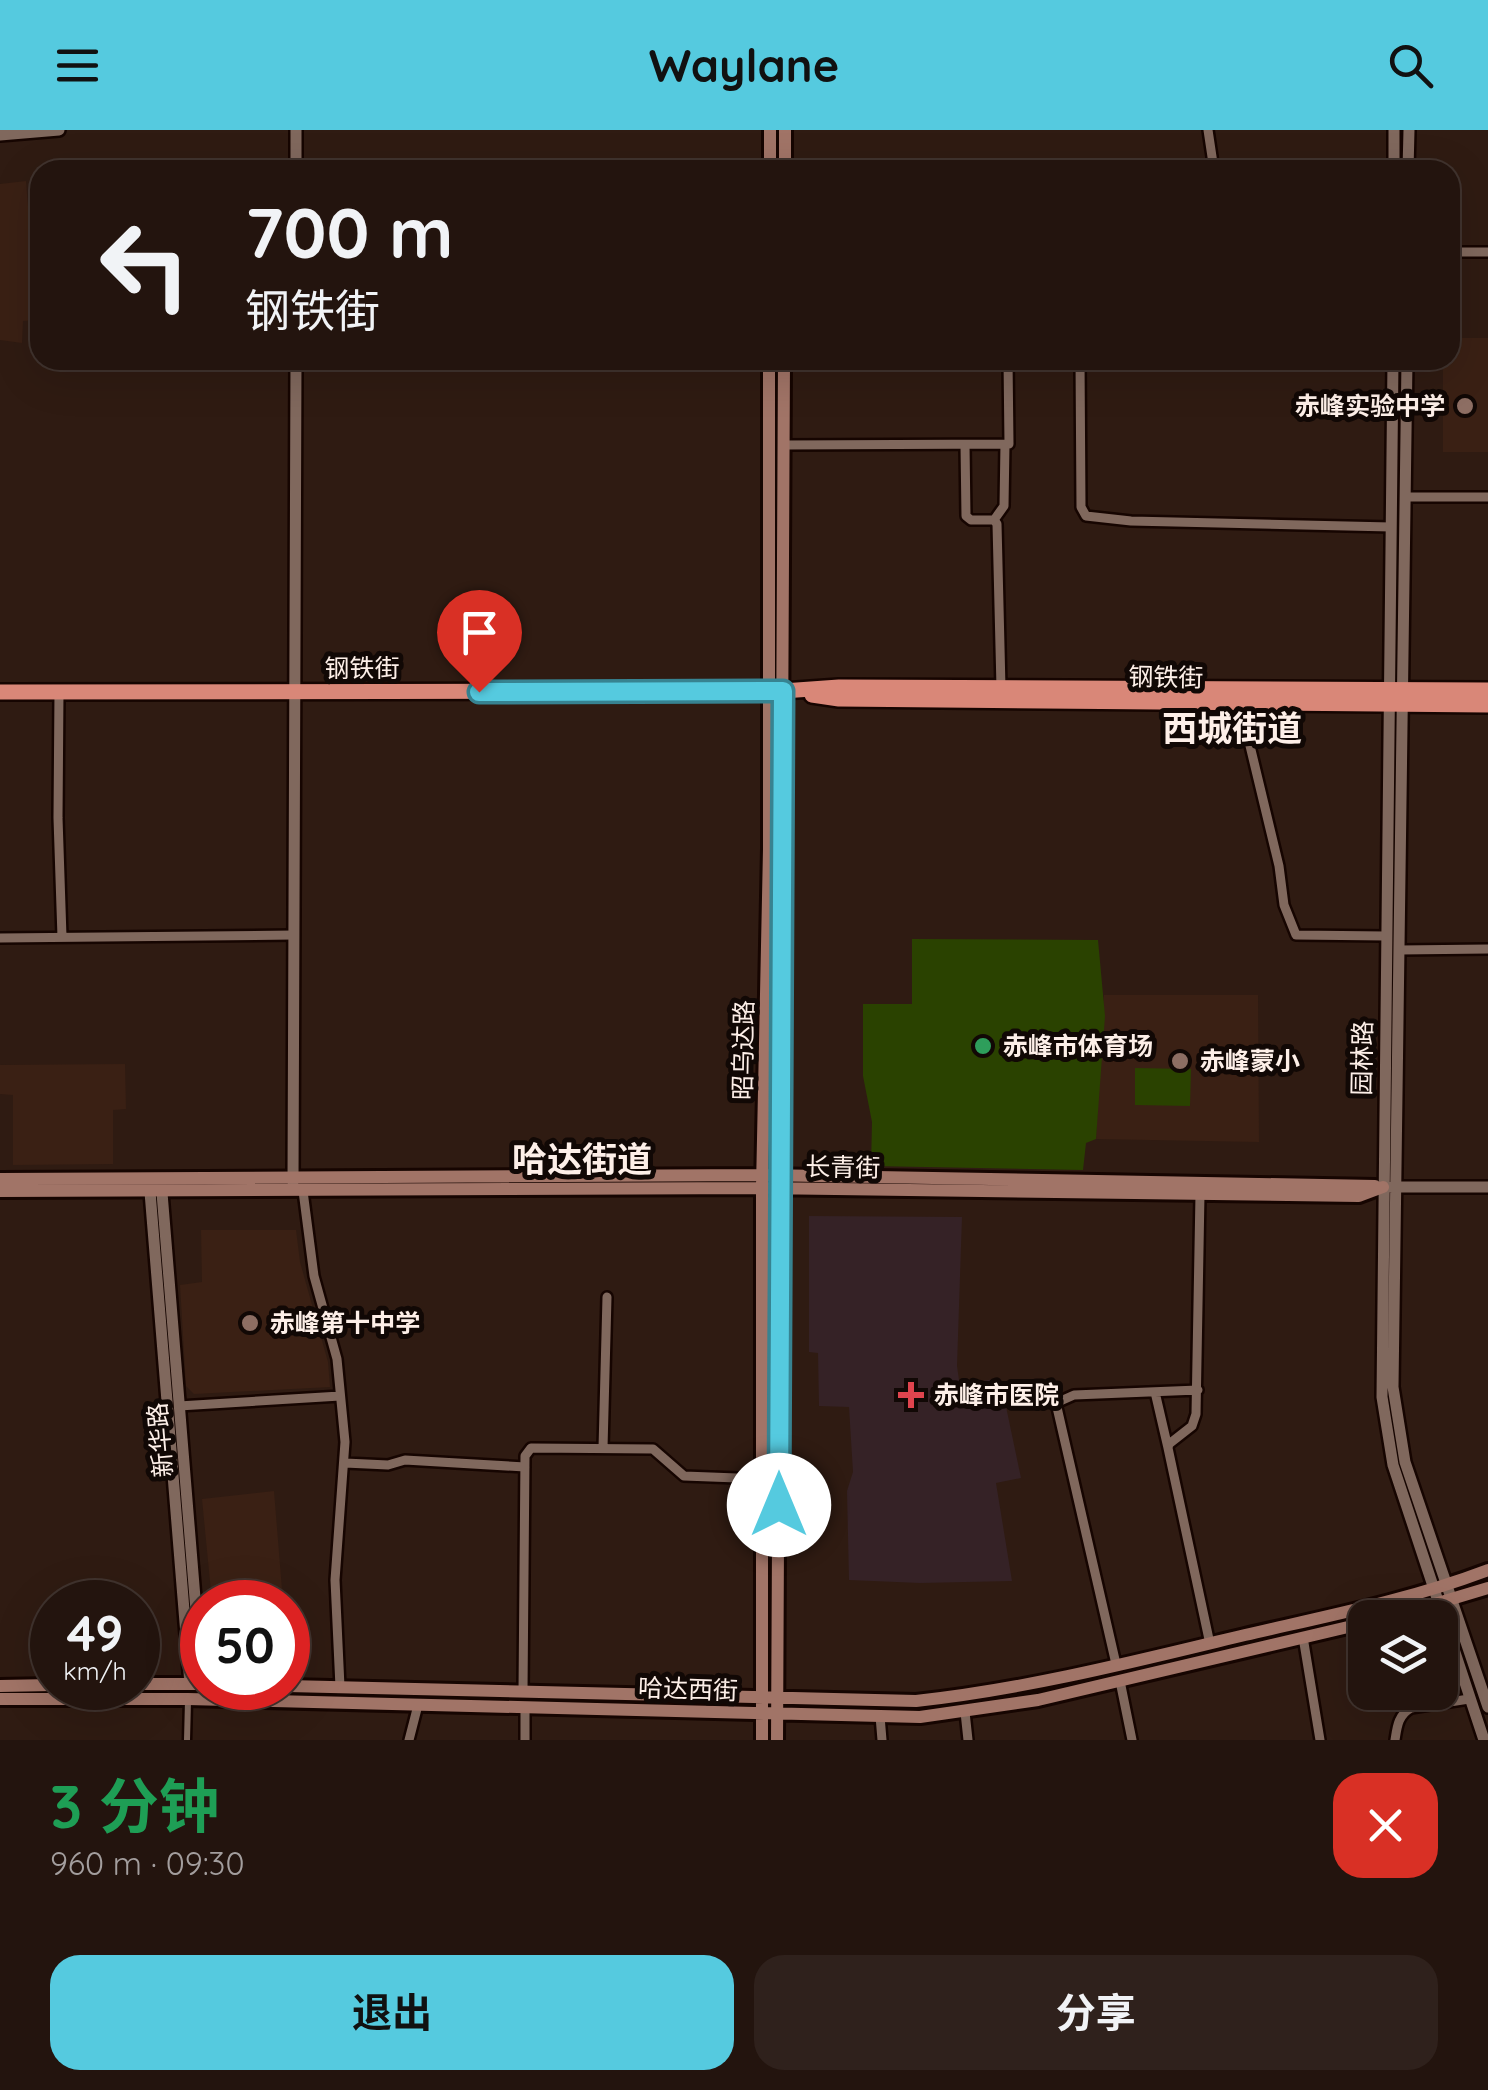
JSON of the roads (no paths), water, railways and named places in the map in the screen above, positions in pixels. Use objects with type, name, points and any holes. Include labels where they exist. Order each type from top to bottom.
[{"type":"highway","name":"钢铁街","points":[[0,692],[1001,688],[1396,697],[1488,704]]},
{"type":"highway","name":"钢铁街","points":[[776,691],[839,699],[1243,703],[1488,690]]},
{"type":"main road","points":[[770,130],[770,160]]},
{"type":"main road","points":[[784,160],[785,130]]},
{"type":"main road","name":"昭乌达路","points":[[769,370],[776,691],[778,1182],[770,1714],[777,1740]]},
{"type":"main road","name":"昭乌达路","points":[[770,1696],[762,1182],[784,370]]},
{"type":"main road","name":"长青街","points":[[0,1179],[297,1187]]},
{"type":"main road","name":"长青街","points":[[0,1192],[762,1182],[1390,1186]]},
{"type":"main road","name":"长青街","points":[[778,1182],[1359,1196],[1390,1186]]},
{"type":"main road","name":"哈达西街","points":[[310,1686],[916,1701],[982,1694],[1210,1644],[1439,1588],[1488,1570]]},
{"type":"main road","points":[[1452,1600],[1488,1588]]},
{"type":"main road","name":"哈达西街","points":[[310,1702],[920,1718],[1038,1700],[1348,1627]]},
{"type":"main road","points":[[0,1686],[30,1685]]},
{"type":"main road","name":"哈达西街","points":[[0,1699],[180,1699]]},
{"type":"main road","name":"昭乌达路","points":[[762,1740],[770,1714]]},
{"type":"street","points":[[0,135],[59,130]]},
{"type":"street","points":[[296,130],[296,160]]},
{"type":"street","points":[[1208,130],[1212,160]]},
{"type":"street","points":[[1394,130],[1394,160]]},
{"type":"street","points":[[1408,160],[1409,130]]},
{"type":"street","points":[[1460,252],[1488,252]]},
{"type":"street","points":[[296,370],[297,1187],[336,1359],[340,1396],[344,1463],[336,1580],[340,1687]]},
{"type":"street","points":[[784,446],[1008,444],[1008,370]]},
{"type":"street","points":[[1080,370],[1081,506],[1086,516],[1131,522],[1391,527]]},
{"type":"street","name":"园林路","points":[[1390,1186],[1400,950],[1391,527],[1393,370]]},
{"type":"street","name":"园林路","points":[[1407,370],[1406,497],[1386,936],[1393,1211],[1392,1368],[1396,1421],[1439,1588],[1438,1600]]},
{"type":"street","points":[[994,520],[1004,506],[1005,444]]},
{"type":"street","points":[[965,445],[966,516],[971,520],[994,520]]},
{"type":"street","points":[[1406,497],[1488,498]]},
{"type":"street","points":[[994,520],[1001,688]]},
{"type":"street","points":[[58,692],[62,937]]},
{"type":"street","points":[[1243,703],[1280,866],[1284,905],[1296,935],[1386,936]]},
{"type":"street","points":[[0,938],[294,935]]},
{"type":"street","points":[[1400,950],[1488,950]]},
{"type":"street","name":"长青街","points":[[1390,1186],[1488,1187]]},
{"type":"street","name":"新华路","points":[[156,1192],[180,1406],[191,1580]]},
{"type":"street","name":"新华路","points":[[156,1192],[189,1580]]},
{"type":"street","points":[[1168,1448],[1192,1426],[1196,1414],[1200,1194]]},
{"type":"street","points":[[603,1448],[607,1297]]},
{"type":"street","points":[[1116,1664],[1054,1408],[1074,1394],[1198,1390]]},
{"type":"street","points":[[1155,1392],[1210,1644]]},
{"type":"street","points":[[180,1406],[340,1396]]},
{"type":"street","points":[[523,1691],[525,1456],[530,1448],[653,1450],[684,1476],[764,1479]]},
{"type":"street","points":[[344,1463],[388,1465],[405,1460],[525,1467]]},
{"type":"street","name":"园林路","points":[[1439,1588],[1452,1600]]},
{"type":"street","name":"园林路","points":[[1458,1618],[1488,1708]]},
{"type":"street","points":[[1304,1638],[1320,1740]]},
{"type":"street","name":"园林路","points":[[1458,1664],[1484,1740]]},
{"type":"street","points":[[1120,1681],[1132,1740]]},
{"type":"street","points":[[1395,1740],[1403,1712],[1470,1698]]},
{"type":"street","points":[[408,1740],[418,1704]]},
{"type":"street","points":[[525,1740],[526,1707]]},
{"type":"street","points":[[187,1740],[188,1710]]},
{"type":"street","points":[[965,1712],[968,1740]]},
{"type":"street","points":[[880,1716],[882,1740]]},
{"type":"place","name":"赤峰实验中学","points":[[1465,406]]},
{"type":"place","name":"赤峰市体育场","points":[[983,1046]]},
{"type":"place","name":"赤峰蒙小","points":[[1180,1061]]},
{"type":"place","name":"赤峰第十中学","points":[[250,1323]]},
{"type":"place","name":"赤峰市医院","points":[[911,1395]]},
{"type":"district","name":"西城街道","points":[[1232,729]]},
{"type":"district","name":"哈达街道","points":[[582,1160]]}]
